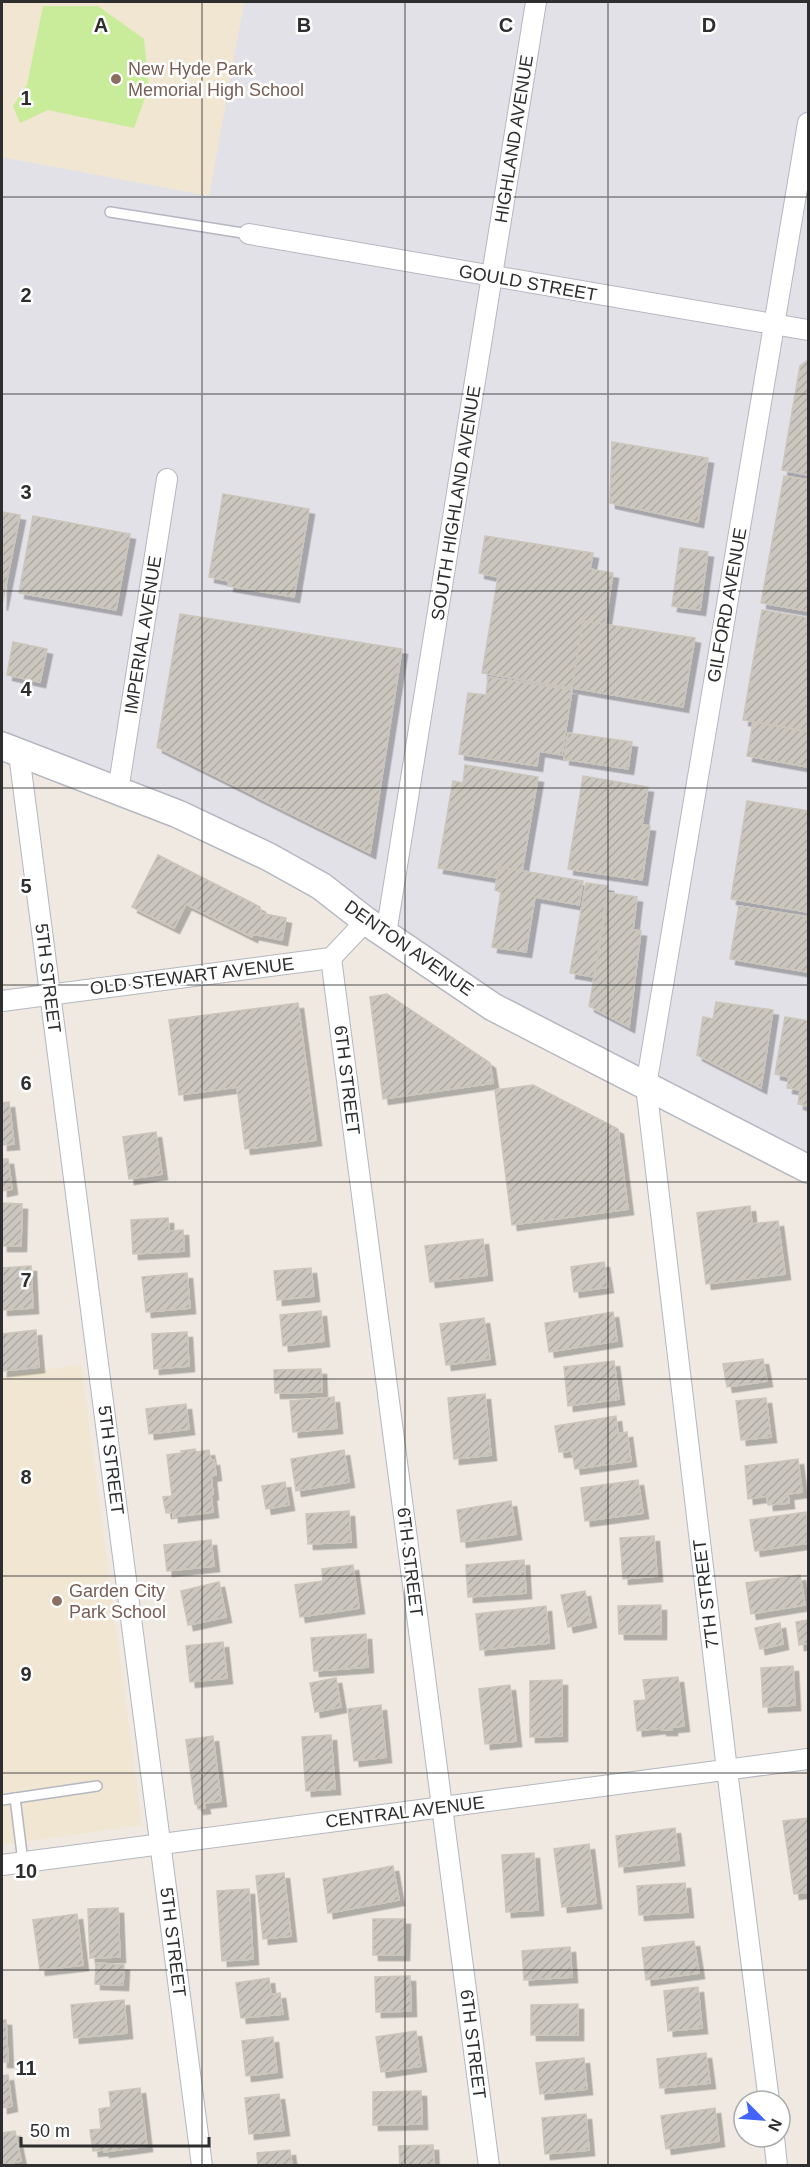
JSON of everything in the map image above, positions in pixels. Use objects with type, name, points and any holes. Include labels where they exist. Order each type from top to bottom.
[{"type":"main road","name":"DENTON AVENUE","points":[[10,750],[178,814],[269,857],[321,886],[376,928],[494,1007],[808,1168]]},
{"type":"street","name":"HIGHLAND AVENUE","points":[[493,278],[536,2]]},
{"type":"street","name":"GILFORD AVENUE","points":[[646,1086],[808,123]]},
{"type":"street","name":"GOULD STREET","points":[[249,234],[493,278],[808,330]]},
{"type":"street","name":"SOUTH HIGHLAND AVENUE","points":[[376,928],[420,728],[493,278]]},
{"type":"street","name":"IMPERIAL AVENUE","points":[[118,791],[167,479]]},
{"type":"street","name":"5TH STREET","points":[[10,750],[50,995],[202,2166]]},
{"type":"street","points":[[331,958],[376,928]]},
{"type":"street","name":"OLD STEWART AVENUE","points":[[2,1001],[331,958]]},
{"type":"street","name":"6TH STREET","points":[[331,958],[489,2166]]},
{"type":"street","name":"7TH STREET","points":[[646,1086],[727,1770],[767,2089]]},
{"type":"street","name":"CENTRAL AVENUE","points":[[2,1865],[808,1759]]},
{"type":"street","points":[[775,2149],[777,2166]]},
{"type":"lane","points":[[110,212],[249,234]]},
{"type":"lane","points":[[2,1800],[97,1786]]},
{"type":"lane","points":[[15,1798],[23,1862]]},
{"type":"shaded area","name":"New Hyde Park Memorial High School","points":[[2,2],[244,2],[209,196],[2,157]]},
{"type":"shaded area","points":[[244,2],[808,2],[808,1158],[498,995],[288,855],[2,746],[2,157],[209,195]]},
{"type":"shaded area","name":"Garden City Park School","points":[[81,1364],[142,1825],[2,1845],[2,1377]]},
{"type":"green space","points":[[43,6],[98,6],[144,39],[149,87],[134,128],[48,110],[20,123],[13,106],[27,85]]},
{"type":"building","points":[[808,360],[808,475],[782,470],[800,366]]},
{"type":"building","points":[[612,442],[708,458],[698,522],[610,503]]},
{"type":"building","points":[[784,476],[808,480],[808,611],[761,603]]},
{"type":"building","points":[[223,494],[309,509],[294,597],[228,586],[229,581],[209,577]]},
{"type":"building","points":[[2,512],[20,515],[2,605]]},
{"type":"building","points":[[33,516],[130,534],[116,610],[19,593]]},
{"type":"building","points":[[485,536],[593,553],[590,569],[613,573],[605,625],[583,621],[572,688],[482,673],[498,577],[479,573]]},
{"type":"building","points":[[680,548],[708,552],[700,610],[672,606]]},
{"type":"building","points":[[762,610],[808,618],[808,731],[743,720]]},
{"type":"building","points":[[180,614],[402,649],[370,853],[157,747]]},
{"type":"building","points":[[583,621],[695,638],[683,707],[572,688]]},
{"type":"building","points":[[13,642],[47,649],[40,682],[7,675]]},
{"type":"building","points":[[488,677],[572,690],[562,755],[539,751],[537,766],[459,754],[468,693],[486,695]]},
{"type":"building","points":[[753,722],[808,732],[808,767],[747,756]]},
{"type":"building","points":[[568,733],[632,742],[628,769],[564,759]]},
{"type":"building","points":[[465,765],[538,777],[522,871],[499,867],[497,878],[438,868],[453,781],[463,783]]},
{"type":"building","points":[[583,776],[648,787],[642,825],[650,826],[642,880],[568,869]]},
{"type":"building","points":[[747,801],[808,811],[808,912],[731,899]]},
{"type":"building","points":[[158,855],[260,907],[261,913],[286,918],[282,940],[253,934],[252,937],[186,904],[174,928],[132,907]]},
{"type":"building","points":[[499,867],[583,881],[579,905],[535,897],[526,952],[492,947],[501,892],[495,890]]},
{"type":"building","points":[[586,883],[608,886],[594,977],[570,973]]},
{"type":"building","points":[[609,893],[637,897],[633,930],[641,931],[629,1027],[589,1006]]},
{"type":"building","points":[[739,906],[808,917],[808,972],[730,959]]},
{"type":"building","points":[[387,994],[490,1063],[493,1083],[383,1099],[370,997]]},
{"type":"building","points":[[716,1002],[773,1010],[761,1088],[697,1055],[703,1017],[713,1019]]},
{"type":"building","points":[[298,1003],[316,1140],[245,1149],[237,1087],[179,1095],[169,1020]]},
{"type":"building","points":[[785,1017],[808,1021],[808,1106],[798,1104],[800,1090],[787,1088],[789,1077],[775,1074]]},
{"type":"building","points":[[533,1085],[618,1129],[628,1209],[512,1225],[495,1090]]},
{"type":"building","points":[[9,1102],[14,1144],[2,1145],[2,1103]]},
{"type":"building","points":[[156,1132],[162,1174],[129,1179],[123,1137]]},
{"type":"building","points":[[2,1159],[8,1159],[12,1189],[2,1191]]},
{"type":"building","points":[[2,1203],[22,1204],[21,1246],[2,1246]]},
{"type":"building","points":[[750,1206],[752,1224],[778,1221],[785,1274],[706,1284],[697,1213]]},
{"type":"building","points":[[168,1218],[169,1231],[183,1230],[184,1251],[133,1254],[131,1220]]},
{"type":"building","points":[[483,1239],[487,1275],[430,1282],[425,1246]]},
{"type":"building","points":[[604,1262],[608,1287],[574,1292],[571,1267]]},
{"type":"building","points":[[31,1266],[33,1308],[2,1310],[2,1268]]},
{"type":"building","points":[[311,1268],[314,1296],[277,1300],[274,1271]]},
{"type":"building","points":[[187,1273],[190,1308],[146,1312],[142,1277]]},
{"type":"building","points":[[321,1311],[324,1341],[283,1346],[280,1315]]},
{"type":"building","points":[[613,1312],[617,1341],[549,1352],[545,1323]]},
{"type":"building","points":[[484,1318],[490,1359],[446,1365],[440,1324]]},
{"type":"building","points":[[36,1330],[39,1367],[2,1371],[2,1334]]},
{"type":"building","points":[[187,1332],[189,1366],[154,1369],[152,1334]]},
{"type":"building","points":[[763,1359],[767,1381],[727,1387],[723,1364]]},
{"type":"building","points":[[614,1361],[619,1399],[568,1406],[564,1367]]},
{"type":"building","points":[[321,1369],[322,1392],[275,1393],[274,1370]]},
{"type":"building","points":[[485,1394],[491,1455],[454,1459],[448,1398]]},
{"type":"building","points":[[334,1397],[337,1428],[293,1432],[290,1401]]},
{"type":"building","points":[[766,1398],[771,1437],[741,1440],[736,1401]]},
{"type":"building","points":[[186,1404],[189,1429],[149,1434],[146,1409]]},
{"type":"building","points":[[616,1416],[618,1434],[627,1432],[631,1461],[575,1469],[572,1451],[559,1452],[555,1426]]},
{"type":"building","points":[[195,1449],[196,1452],[209,1450],[211,1461],[214,1460],[216,1475],[211,1476],[213,1512],[173,1517],[173,1512],[166,1513],[163,1497],[172,1496],[167,1455]]},
{"type":"building","points":[[344,1450],[349,1482],[296,1491],[291,1459]]},
{"type":"building","points":[[798,1459],[802,1492],[788,1494],[789,1503],[768,1505],[767,1496],[748,1499],[745,1466]]},
{"type":"building","points":[[638,1480],[643,1513],[585,1521],[581,1488]]},
{"type":"building","points":[[285,1482],[289,1505],[266,1509],[262,1486]]},
{"type":"building","points":[[511,1501],[516,1534],[461,1542],[457,1510]]},
{"type":"building","points":[[349,1511],[351,1542],[308,1544],[306,1514]]},
{"type":"building","points":[[806,1512],[808,1543],[755,1551],[750,1520]]},
{"type":"building","points":[[654,1536],[657,1576],[623,1579],[620,1538]]},
{"type":"building","points":[[211,1540],[214,1566],[167,1571],[164,1545]]},
{"type":"building","points":[[524,1560],[526,1593],[468,1597],[466,1565]]},
{"type":"building","points":[[353,1565],[359,1608],[300,1617],[295,1585],[323,1581],[322,1569]]},
{"type":"building","points":[[800,1575],[805,1605],[751,1614],[746,1583]]},
{"type":"building","points":[[219,1582],[226,1617],[188,1625],[181,1591]]},
{"type":"building","points":[[585,1591],[591,1622],[568,1627],[561,1595]]},
{"type":"building","points":[[661,1605],[661,1634],[619,1634],[618,1606]]},
{"type":"building","points":[[546,1606],[549,1643],[480,1650],[476,1614]]},
{"type":"building","points":[[808,1620],[808,1643],[799,1645],[796,1622]]},
{"type":"building","points":[[780,1623],[783,1644],[760,1649],[755,1628]]},
{"type":"building","points":[[366,1634],[368,1667],[314,1671],[311,1638]]},
{"type":"building","points":[[223,1642],[227,1678],[190,1682],[186,1646]]},
{"type":"building","points":[[793,1666],[795,1705],[763,1707],[761,1668]]},
{"type":"building","points":[[678,1677],[684,1726],[672,1727],[672,1730],[661,1730],[661,1728],[637,1731],[634,1701],[646,1700],[643,1680]]},
{"type":"building","points":[[336,1678],[341,1707],[315,1712],[310,1683]]},
{"type":"building","points":[[562,1680],[562,1736],[530,1737],[530,1681]]},
{"type":"building","points":[[510,1685],[516,1741],[485,1744],[479,1689]]},
{"type":"building","points":[[381,1705],[386,1757],[354,1761],[348,1709]]},
{"type":"building","points":[[331,1735],[335,1789],[306,1791],[302,1737]]},
{"type":"building","points":[[213,1736],[221,1801],[204,1803],[205,1808],[198,1809],[195,1804],[186,1740]]},
{"type":"building","points":[[808,1818],[808,1892],[794,1894],[783,1821]]},
{"type":"building","points":[[675,1828],[679,1860],[619,1867],[616,1836]]},
{"type":"building","points":[[589,1844],[596,1903],[562,1907],[554,1849]]},
{"type":"building","points":[[534,1853],[538,1910],[506,1912],[502,1855]]},
{"type":"building","points":[[393,1866],[399,1900],[328,1913],[323,1879]]},
{"type":"building","points":[[284,1873],[291,1936],[263,1939],[256,1876]]},
{"type":"building","points":[[685,1883],[688,1912],[639,1915],[637,1886]]},
{"type":"building","points":[[249,1889],[253,1959],[222,1961],[217,1891]]},
{"type":"building","points":[[118,1908],[120,1957],[90,1958],[88,1909]]},
{"type":"building","points":[[77,1914],[83,1965],[40,1970],[33,1920]]},
{"type":"building","points":[[373,1919],[405,1919],[404,1955],[373,1955]]},
{"type":"building","points":[[694,1941],[699,1973],[646,1980],[642,1948]]},
{"type":"building","points":[[570,1947],[572,1977],[524,1980],[522,1951]]},
{"type":"building","points":[[96,1963],[124,1965],[123,1985],[95,1984]]},
{"type":"building","points":[[410,1976],[411,2011],[376,2012],[375,1977]]},
{"type":"building","points":[[269,1978],[271,1995],[280,1993],[283,2014],[241,2018],[236,1983]]},
{"type":"building","points":[[698,1987],[702,2028],[668,2031],[664,1991]]},
{"type":"building","points":[[124,2000],[127,2033],[74,2038],[71,2005]]},
{"type":"building","points":[[578,2004],[578,2035],[531,2035],[531,2005]]},
{"type":"building","points":[[2,2020],[6,2020],[8,2062],[2,2062]]},
{"type":"building","points":[[416,2031],[421,2066],[381,2072],[376,2037]]},
{"type":"building","points":[[273,2037],[277,2072],[246,2076],[242,2041]]},
{"type":"building","points":[[706,2053],[710,2083],[660,2088],[657,2059]]},
{"type":"building","points":[[584,2058],[587,2089],[540,2094],[536,2063]]},
{"type":"building","points":[[8,2075],[12,2106],[2,2108],[2,2076]]},
{"type":"building","points":[[140,2088],[147,2146],[104,2152],[104,2150],[93,2151],[90,2130],[101,2129],[99,2109],[111,2107],[109,2092]]},
{"type":"building","points":[[421,2091],[422,2124],[373,2125],[373,2092]]},
{"type":"building","points":[[279,2094],[284,2130],[249,2134],[245,2098]]},
{"type":"building","points":[[715,2108],[719,2141],[666,2149],[661,2116]]},
{"type":"building","points":[[586,2114],[589,2150],[545,2154],[542,2118]]},
{"type":"building","points":[[15,2131],[21,2161],[2,2165],[2,2133]]},
{"type":"building","points":[[433,2145],[434,2166],[400,2166],[399,2146]]},
{"type":"building","points":[[290,2150],[292,2166],[258,2166],[257,2153]]},
{"type":"place","name":"New Hyde Park Memorial High School","points":[[116,79]]},
{"type":"place","name":"Garden City Park School","points":[[57,1601]]}]
